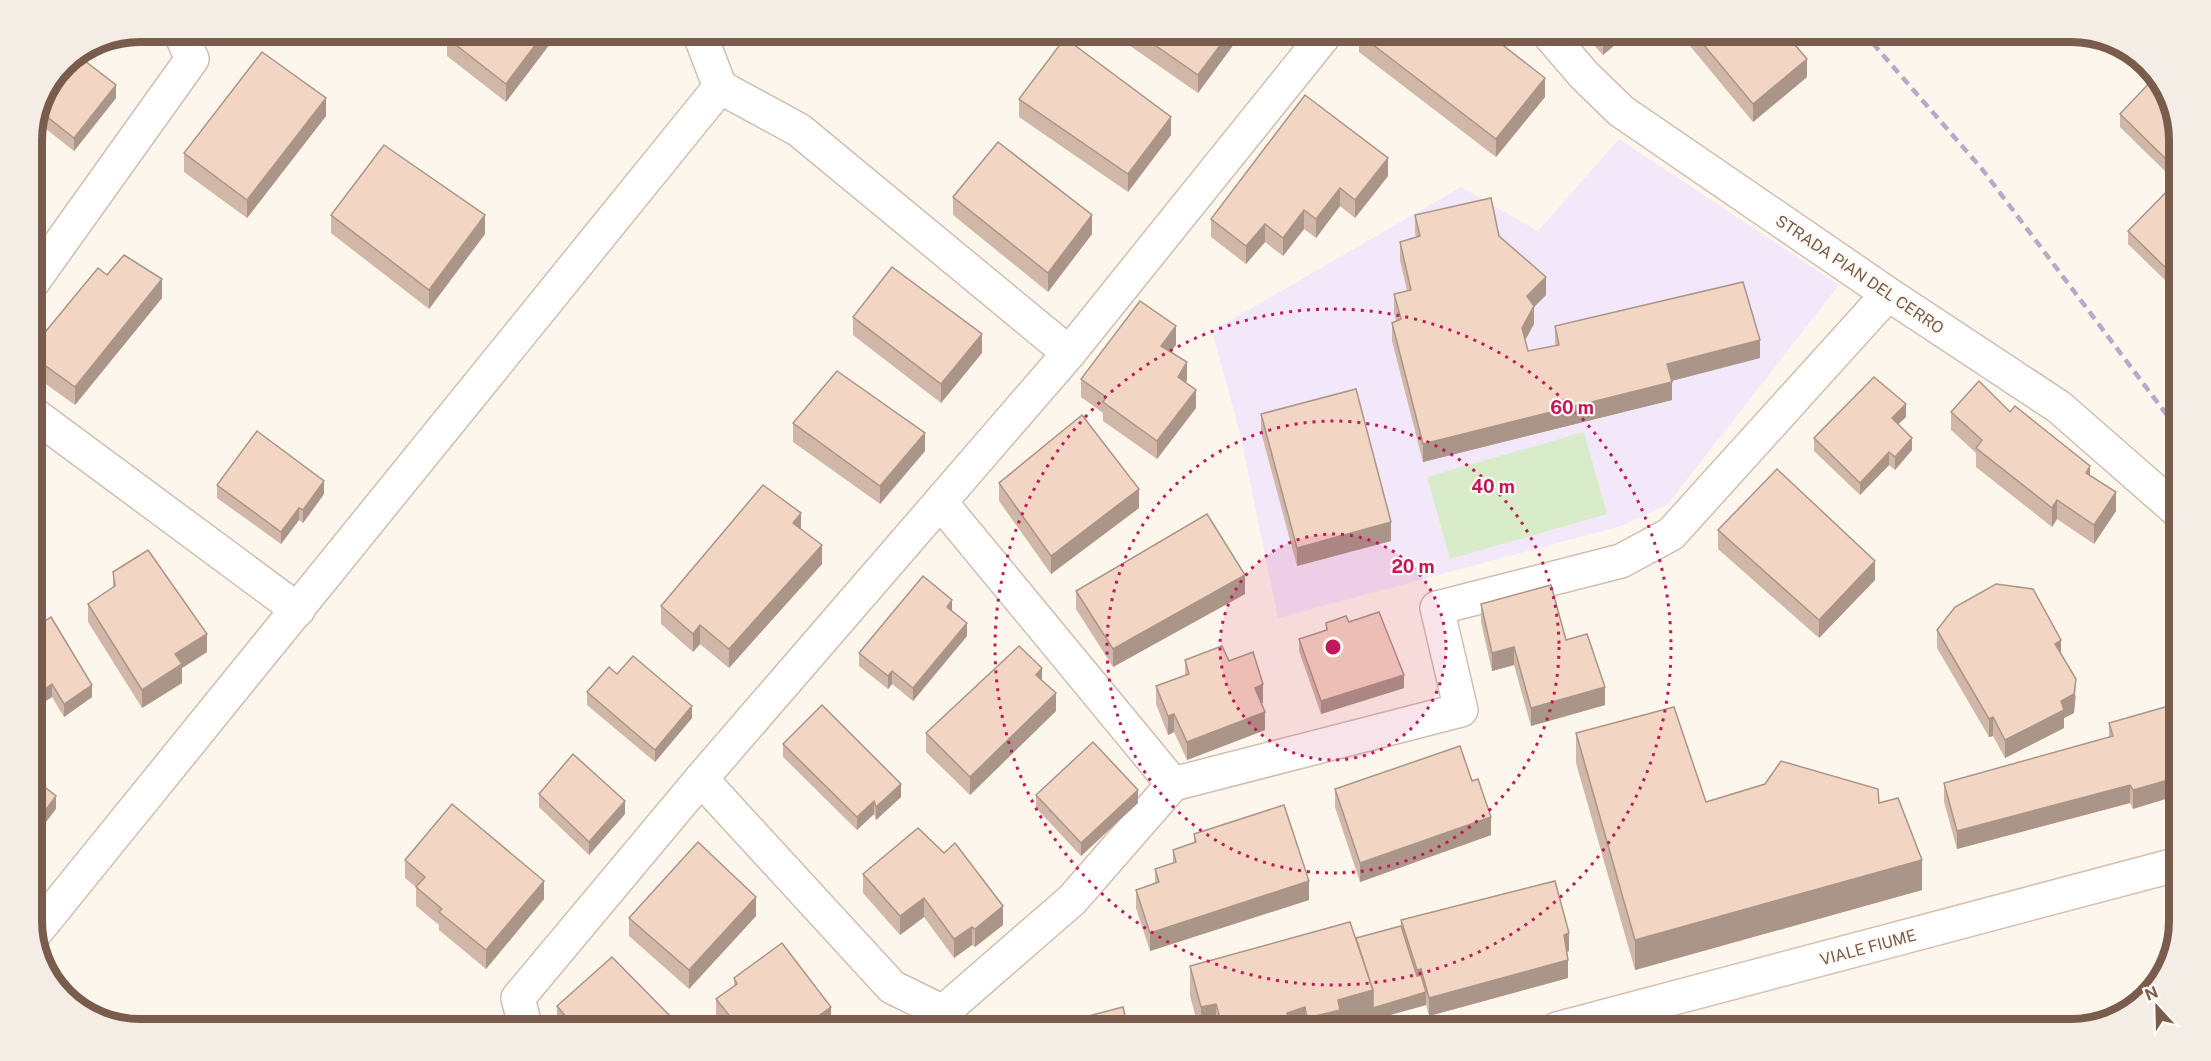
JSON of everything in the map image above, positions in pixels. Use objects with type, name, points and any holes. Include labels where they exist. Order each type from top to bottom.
[{"type":"street","points":[[42,269],[192,59],[184,42]]},
{"type":"street","points":[[703,42],[720,87],[799,130],[1069,353]]},
{"type":"street","points":[[523,1019],[518,998],[701,779],[1069,353],[1319,42]]},
{"type":"street","name":"STRADA PIAN DEL CERRO","points":[[1556,42],[1584,75],[1621,111],[1888,294],[2059,407],[2169,503]]},
{"type":"street","points":[[42,923],[720,87]]},
{"type":"street","points":[[701,779],[892,987],[943,1012],[1072,900],[1173,784],[1461,710],[1437,608],[1621,561],[1671,534],[1888,294]]},
{"type":"street","points":[[42,420],[298,610]]},
{"type":"street","points":[[941,503],[1173,784]]},
{"type":"street","name":"VIALE FIUME","points":[[1595,1019],[2169,867]]},
{"type":"shaded area","points":[[1619,139],[1839,285],[1667,505],[1621,526],[1278,618],[1240,433],[1212,331],[1461,187],[1538,231]]},
{"type":"green space","points":[[1584,432],[1607,514],[1450,559],[1427,477]]},
{"type":"building","points":[[452,42],[538,42],[506,84]]},
{"type":"building","points":[[1062,42],[1070,42],[1171,117],[1128,174],[1019,99]]},
{"type":"building","points":[[1150,42],[1223,42],[1198,75]]},
{"type":"building","points":[[1369,42],[1499,42],[1545,78],[1496,139]]},
{"type":"building","points":[[1701,42],[1793,42],[1807,59],[1753,104]]},
{"type":"building","points":[[262,52],[326,98],[247,200],[184,153]]},
{"type":"building","points":[[84,60],[116,85],[74,138],[45,115],[52,96],[62,80]]},
{"type":"building","points":[[2150,82],[2164,108],[2169,133],[2169,162],[2120,114]]},
{"type":"building","points":[[1305,95],[1388,158],[1355,200],[1340,188],[1316,219],[1304,210],[1283,238],[1265,224],[1246,246],[1211,219]]},
{"type":"building","points":[[998,142],[1092,215],[1048,273],[953,197]]},
{"type":"building","points":[[384,145],[485,215],[429,290],[331,215]]},
{"type":"building","points":[[2169,189],[2169,271],[2128,231]]},
{"type":"building","points":[[1491,198],[1499,236],[1546,277],[1527,296],[1534,306],[1522,328],[1528,351],[1559,345],[1555,326],[1743,282],[1760,340],[1667,364],[1672,382],[1423,444],[1392,323],[1401,319],[1394,294],[1411,290],[1400,242],[1420,236],[1415,215]]},
{"type":"building","points":[[124,255],[162,279],[75,387],[42,363],[42,336],[98,268],[107,275]]},
{"type":"building","points":[[892,267],[982,334],[941,384],[853,317]]},
{"type":"building","points":[[1140,301],[1176,326],[1161,346],[1187,362],[1178,377],[1196,390],[1157,441],[1103,402],[1106,397],[1081,379]]},
{"type":"building","points":[[837,371],[925,433],[880,486],[793,423]]},
{"type":"building","points":[[1874,377],[1906,404],[1892,418],[1912,438],[1895,457],[1889,452],[1860,483],[1814,438]]},
{"type":"building","points":[[1979,381],[2010,412],[2015,406],[2090,466],[2086,473],[2116,492],[2094,525],[2057,500],[2052,508],[1976,448],[1982,440],[1951,412]]},
{"type":"building","points":[[1356,389],[1391,522],[1297,548],[1261,414]]},
{"type":"building","points":[[1082,415],[1139,489],[1051,556],[999,483]]},
{"type":"building","points":[[257,431],[324,481],[303,510],[299,508],[281,532],[217,485]]},
{"type":"building","points":[[1777,469],[1875,561],[1819,620],[1718,530]]},
{"type":"building","points":[[763,485],[801,513],[793,523],[822,545],[729,649],[700,625],[693,634],[661,606]]},
{"type":"building","points":[[1207,514],[1245,575],[1113,649],[1076,591]]},
{"type":"building","points":[[148,550],[207,634],[175,654],[182,664],[142,690],[88,604],[115,586],[113,572]]},
{"type":"building","points":[[923,576],[952,600],[947,607],[967,623],[913,688],[892,671],[888,676],[859,653]]},
{"type":"building","points":[[1996,584],[2033,589],[2061,640],[2055,644],[2076,679],[2074,694],[2061,701],[2064,710],[2005,740],[1993,717],[1989,719],[1937,630],[1955,607]]},
{"type":"building","points":[[1551,585],[1566,640],[1587,634],[1605,687],[1531,708],[1514,647],[1492,653],[1481,604]]},
{"type":"building","points":[[1379,612],[1404,675],[1321,701],[1299,639],[1327,630],[1326,623],[1346,616],[1349,622]]},
{"type":"building","points":[[51,617],[92,685],[64,704],[52,684],[42,691],[42,623]]},
{"type":"building","points":[[1019,646],[1042,668],[1036,675],[1056,693],[970,777],[926,733]]},
{"type":"building","points":[[1222,646],[1229,661],[1253,652],[1263,684],[1255,688],[1265,712],[1187,742],[1174,714],[1168,716],[1156,686],[1189,674],[1185,660]]},
{"type":"building","points":[[633,656],[692,706],[655,750],[587,692],[609,667],[617,674]]},
{"type":"building","points":[[822,705],[901,784],[876,807],[874,801],[857,817],[783,744]]},
{"type":"building","points":[[2169,706],[2169,780],[2133,790],[2130,785],[1957,831],[1944,783],[2113,736],[2109,723]]},
{"type":"building","points":[[1674,707],[1706,802],[1765,784],[1781,761],[1878,789],[1879,803],[1898,798],[1922,860],[1635,940],[1576,733]]},
{"type":"building","points":[[1093,742],[1138,790],[1081,843],[1036,795]]},
{"type":"building","points":[[1460,746],[1472,781],[1478,779],[1491,817],[1360,863],[1335,789]]},
{"type":"building","points":[[573,754],[625,801],[589,842],[539,794]]},
{"type":"building","points":[[42,785],[56,796],[42,815]]},
{"type":"building","points":[[452,804],[544,881],[486,950],[439,912],[442,909],[416,887],[425,877],[405,860]]},
{"type":"building","points":[[1284,805],[1309,881],[1150,933],[1136,890],[1159,882],[1155,869],[1176,862],[1173,850],[1196,842],[1194,834]]},
{"type":"building","points":[[918,828],[944,853],[955,843],[1003,906],[975,929],[972,927],[954,939],[924,898],[900,916],[863,874]]},
{"type":"building","points":[[698,842],[756,897],[689,970],[629,918]]},
{"type":"building","points":[[1555,881],[1569,933],[1564,935],[1568,960],[1429,998],[1421,969],[1417,970],[1401,920]]},
{"type":"building","points":[[1350,922],[1373,990],[1338,1000],[1340,1010],[1307,1018],[1305,1007],[1287,1013],[1288,1019],[1220,1019],[1216,1004],[1201,1007],[1190,966]]},
{"type":"building","points":[[1401,926],[1417,976],[1421,975],[1426,992],[1373,1008],[1373,990],[1356,938]]},
{"type":"building","points":[[782,943],[831,1007],[814,1019],[732,1019],[716,999],[737,984],[734,978]]},
{"type":"building","points":[[612,957],[670,1016],[667,1019],[568,1019],[557,1006]]},
{"type":"building","points":[[1123,1007],[1126,1019],[1077,1019]]},
{"type":"railway","points":[[1872,42],[1982,169],[2169,418]]}]
